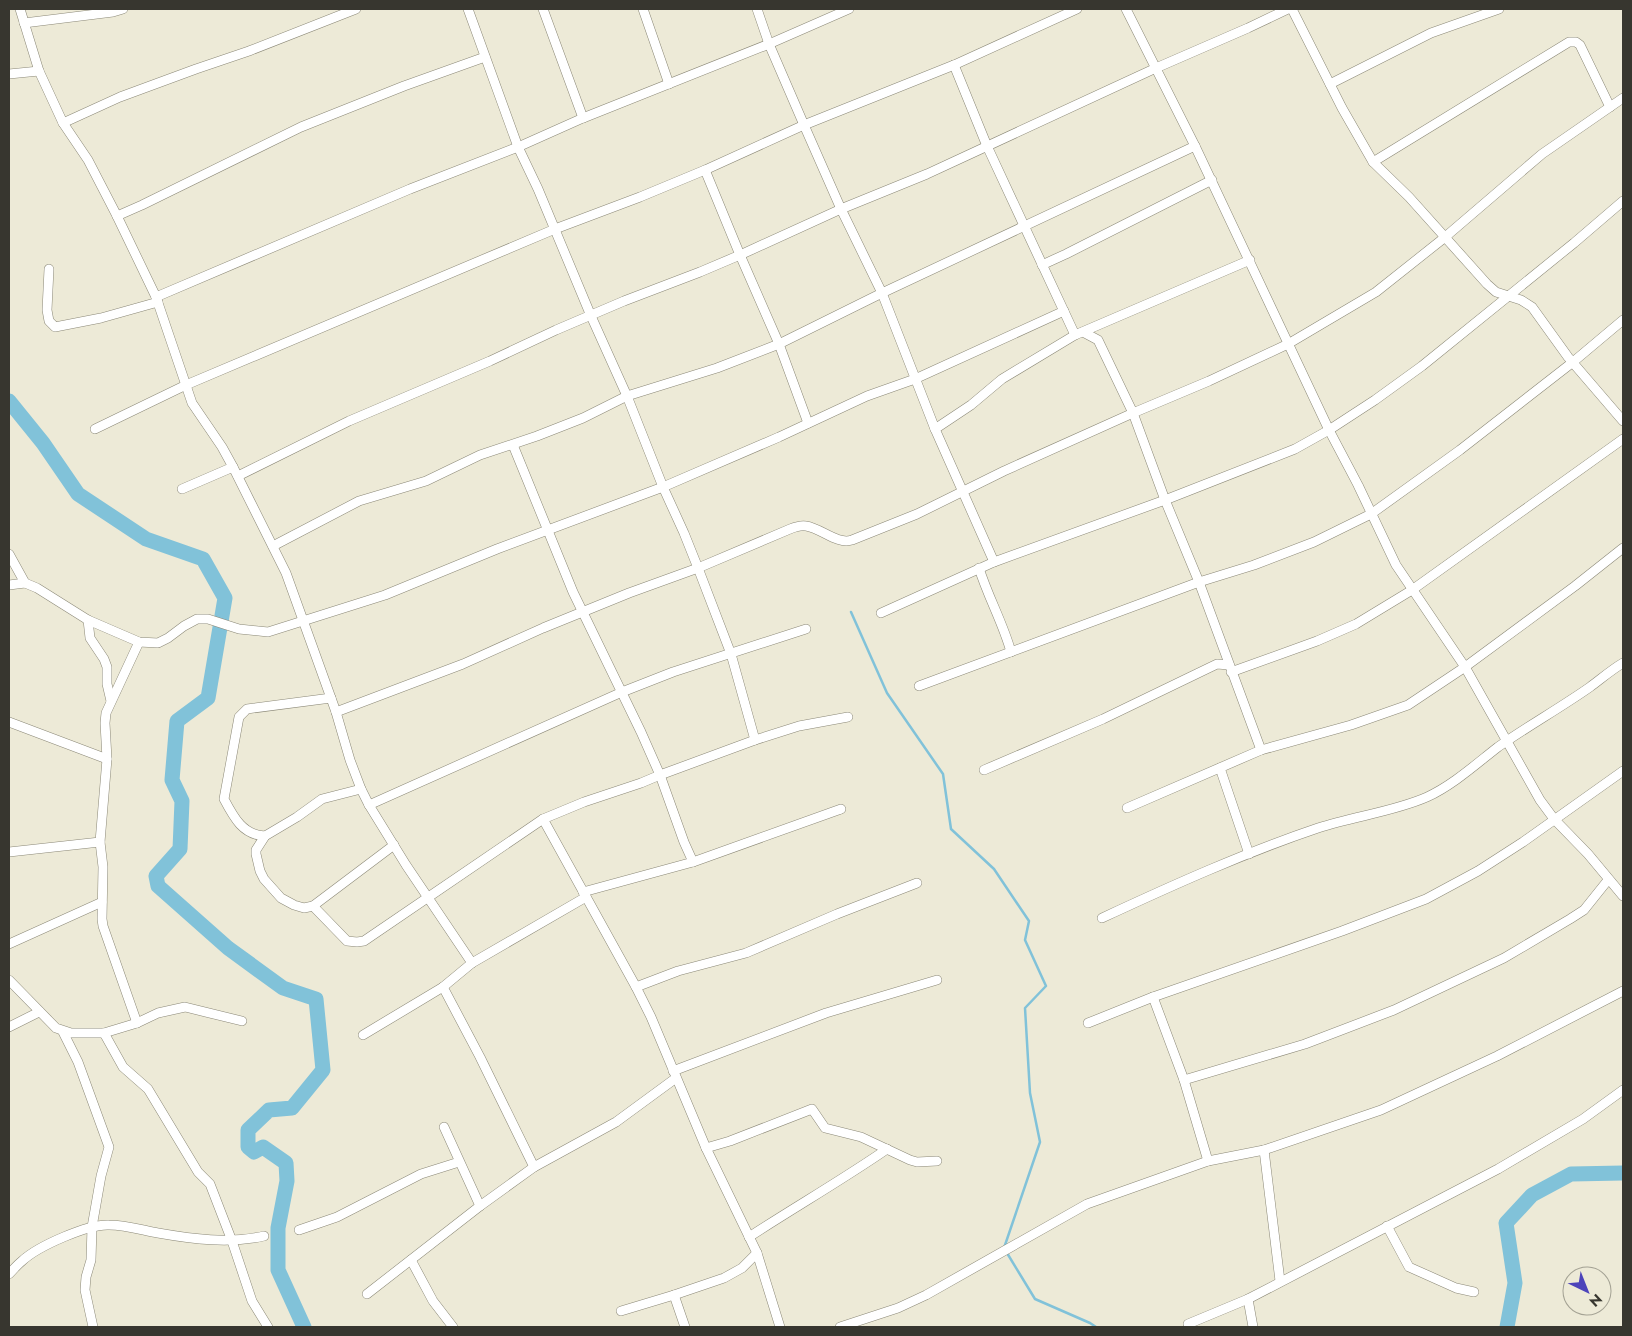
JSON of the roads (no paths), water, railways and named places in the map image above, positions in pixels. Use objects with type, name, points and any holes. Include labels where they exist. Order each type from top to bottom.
[{"type":"street","points":[[20,9],[38,71],[63,124],[88,160],[157,300],[192,403],[222,447],[286,573],[336,712],[350,760],[361,789],[394,845],[472,963]]},
{"type":"street","points":[[24,23],[113,12],[123,9]]},
{"type":"street","points":[[63,124],[120,97],[196,68],[250,51],[356,9]]},
{"type":"street","points":[[468,9],[518,147],[555,229],[627,396],[663,487],[684,532],[731,654],[755,740]]},
{"type":"street","points":[[542,9],[584,118]]},
{"type":"street","points":[[643,9],[669,84]]},
{"type":"street","points":[[757,9],[769,44],[841,209],[882,293],[914,379],[994,562]]},
{"type":"street","points":[[49,269],[47,310],[49,321],[55,326],[101,318],[157,300],[410,189],[518,147],[584,118],[769,44],[848,9]]},
{"type":"street","points":[[94,429],[186,385],[555,229],[706,170],[804,124],[954,65],[1077,9]]},
{"type":"street","points":[[1126,9],[1212,180],[1329,430],[1396,564],[1465,667],[1533,788],[1554,819],[1588,854],[1623,896]]},
{"type":"street","points":[[238,476],[349,421],[490,361],[556,330],[740,255],[841,209],[928,174],[1156,68],[1290,9],[1373,162],[1409,198],[1487,284],[1496,292],[1521,300],[1532,307],[1573,362],[1623,421]]},
{"type":"street","points":[[1330,84],[1431,33],[1497,9]]},
{"type":"street","points":[[1373,162],[1569,42],[1576,42],[1580,45],[1610,107]]},
{"type":"street","points":[[117,216],[301,128],[404,86],[485,57]]},
{"type":"street","points":[[954,65],[1024,227],[1064,312],[1079,334],[1098,340]]},
{"type":"street","points":[[9,74],[38,71]]},
{"type":"street","points":[[336,712],[463,664],[583,612],[698,568],[790,529],[804,525],[843,541],[852,540],[916,514],[1004,470],[1132,413],[1210,381],[1288,344],[1376,292],[1444,238],[1542,154],[1623,98]]},
{"type":"street","points":[[273,546],[359,501],[426,481],[480,455],[513,445],[583,418],[627,396],[717,368],[779,344],[882,293],[1195,146]]},
{"type":"street","points":[[706,170],[740,255],[779,344],[808,423]]},
{"type":"street","points":[[1042,264],[1066,254],[1212,180]]},
{"type":"street","points":[[881,613],[994,562],[1165,500],[1295,449],[1329,430],[1375,400],[1422,366],[1509,297],[1623,201]]},
{"type":"street","points":[[935,429],[971,405],[1002,379],[1079,334],[1250,260]]},
{"type":"street","points":[[9,585],[25,583],[37,588],[88,620],[139,642],[158,643],[197,619],[208,620],[239,629],[268,632],[385,595],[548,530],[663,487],[867,396],[914,379],[1064,312]]},
{"type":"street","points":[[919,686],[1199,582],[1254,565],[1314,542],[1371,514],[1460,450],[1573,362],[1623,320]]},
{"type":"street","points":[[1104,322],[1098,340],[1132,413],[1199,582],[1261,750]]},
{"type":"street","points":[[1217,664],[1230,668],[1317,641],[1348,628],[1412,590],[1623,439]]},
{"type":"street","points":[[513,445],[573,592],[660,775],[693,862]]},
{"type":"street","points":[[182,489],[233,467]]},
{"type":"street","points":[[1127,808],[1261,750],[1351,725],[1408,706],[1465,667],[1623,548]]},
{"type":"street","points":[[9,554],[25,583]]},
{"type":"street","points":[[979,568],[1007,635],[1012,652]]},
{"type":"street","points":[[88,620],[90,638],[107,667],[107,684],[111,702]]},
{"type":"street","points":[[369,805],[622,692],[673,672],[806,629]]},
{"type":"street","points":[[136,1023],[103,926],[103,867],[100,842],[107,759],[106,713],[139,642]]},
{"type":"street","points":[[984,770],[1103,719],[1217,664],[1224,653]]},
{"type":"street","points":[[1102,918],[1179,882],[1320,827],[1396,807],[1428,796],[1456,779],[1507,741],[1623,663]]},
{"type":"street","points":[[265,836],[254,836],[248,832],[238,821],[224,799],[239,717],[247,709],[331,698]]},
{"type":"street","points":[[313,906],[347,941],[364,941],[543,820],[564,809],[641,783],[755,740],[799,726],[848,717]]},
{"type":"street","points":[[9,722],[107,759]]},
{"type":"street","points":[[1220,768],[1249,854]]},
{"type":"street","points":[[1088,1023],[1152,996],[1342,931],[1426,899],[1478,872],[1623,771]]},
{"type":"street","points":[[361,789],[322,800],[265,836],[256,854],[264,879],[287,902],[304,908],[313,906],[394,845]]},
{"type":"street","points":[[363,1035],[443,987],[472,963],[584,895],[693,862],[841,809]]},
{"type":"street","points":[[543,820],[651,1017],[706,1148],[757,1253],[780,1327]]},
{"type":"street","points":[[9,852],[100,842]]},
{"type":"street","points":[[1184,1080],[1305,1044],[1394,1010],[1504,958],[1570,919],[1584,910],[1608,880]]},
{"type":"street","points":[[636,987],[678,971],[746,953],[837,914],[917,883]]},
{"type":"street","points":[[9,944],[102,902]]},
{"type":"street","points":[[9,980],[39,1012],[63,1032],[104,1033],[158,1014],[185,1007],[242,1021]]},
{"type":"street","points":[[367,1294],[480,1206],[534,1167],[616,1122],[675,1074],[826,1013],[937,980]]},
{"type":"street","points":[[443,987],[534,1167]]},
{"type":"street","points":[[840,1327],[864,1324],[926,1295],[1087,1204],[1208,1161],[1264,1150],[1381,1110],[1497,1056],[1623,991]]},
{"type":"street","points":[[1152,996],[1184,1080],[1208,1161]]},
{"type":"street","points":[[9,1027],[39,1012]]},
{"type":"street","points":[[63,1032],[78,1062],[109,1147],[101,1176],[92,1227],[91,1260],[85,1290],[93,1327]]},
{"type":"street","points":[[104,1033],[123,1067],[148,1089],[198,1172],[210,1184],[252,1301],[268,1327]]},
{"type":"street","points":[[1188,1324],[1248,1299],[1498,1169],[1583,1119],[1623,1090]]},
{"type":"street","points":[[706,1148],[730,1141],[812,1109],[825,1128],[861,1137],[910,1160],[937,1161]]},
{"type":"street","points":[[444,1127],[480,1206]]},
{"type":"street","points":[[749,1237],[824,1188],[851,1174],[887,1149]]},
{"type":"street","points":[[1264,1150],[1280,1281]]},
{"type":"street","points":[[299,1230],[337,1217],[421,1174],[459,1162]]},
{"type":"street","points":[[9,1274],[23,1260],[41,1248],[92,1227],[108,1225],[168,1235],[232,1241],[264,1236]]},
{"type":"street","points":[[1387,1226],[1409,1267],[1456,1288],[1474,1292]]},
{"type":"street","points":[[621,1311],[729,1276],[742,1268],[757,1253]]},
{"type":"street","points":[[411,1260],[433,1301],[453,1327]]},
{"type":"street","points":[[674,1295],[685,1327]]},
{"type":"street","points":[[1248,1299],[1253,1327]]},
{"type":"waterway","points":[[9,401],[43,443],[78,494],[146,539],[203,559],[225,598],[208,698],[177,721],[172,780],[182,801],[180,849],[156,876],[158,886],[228,948],[283,988],[316,999],[323,1070],[292,1108],[269,1110],[248,1130],[248,1147],[254,1152],[263,1147],[286,1163],[287,1181],[278,1228],[278,1270],[304,1327]]},
{"type":"waterway","points":[[851,612],[887,693],[943,774],[951,829],[994,869],[1029,921],[1025,940],[1046,986],[1025,1008],[1030,1093],[1040,1142],[1004,1248]]},
{"type":"waterway","points":[[1507,1327],[1515,1283],[1506,1223],[1532,1195],[1571,1174],[1623,1173]]},
{"type":"waterway","points":[[1007,1253],[1035,1299],[1096,1327]]}]
